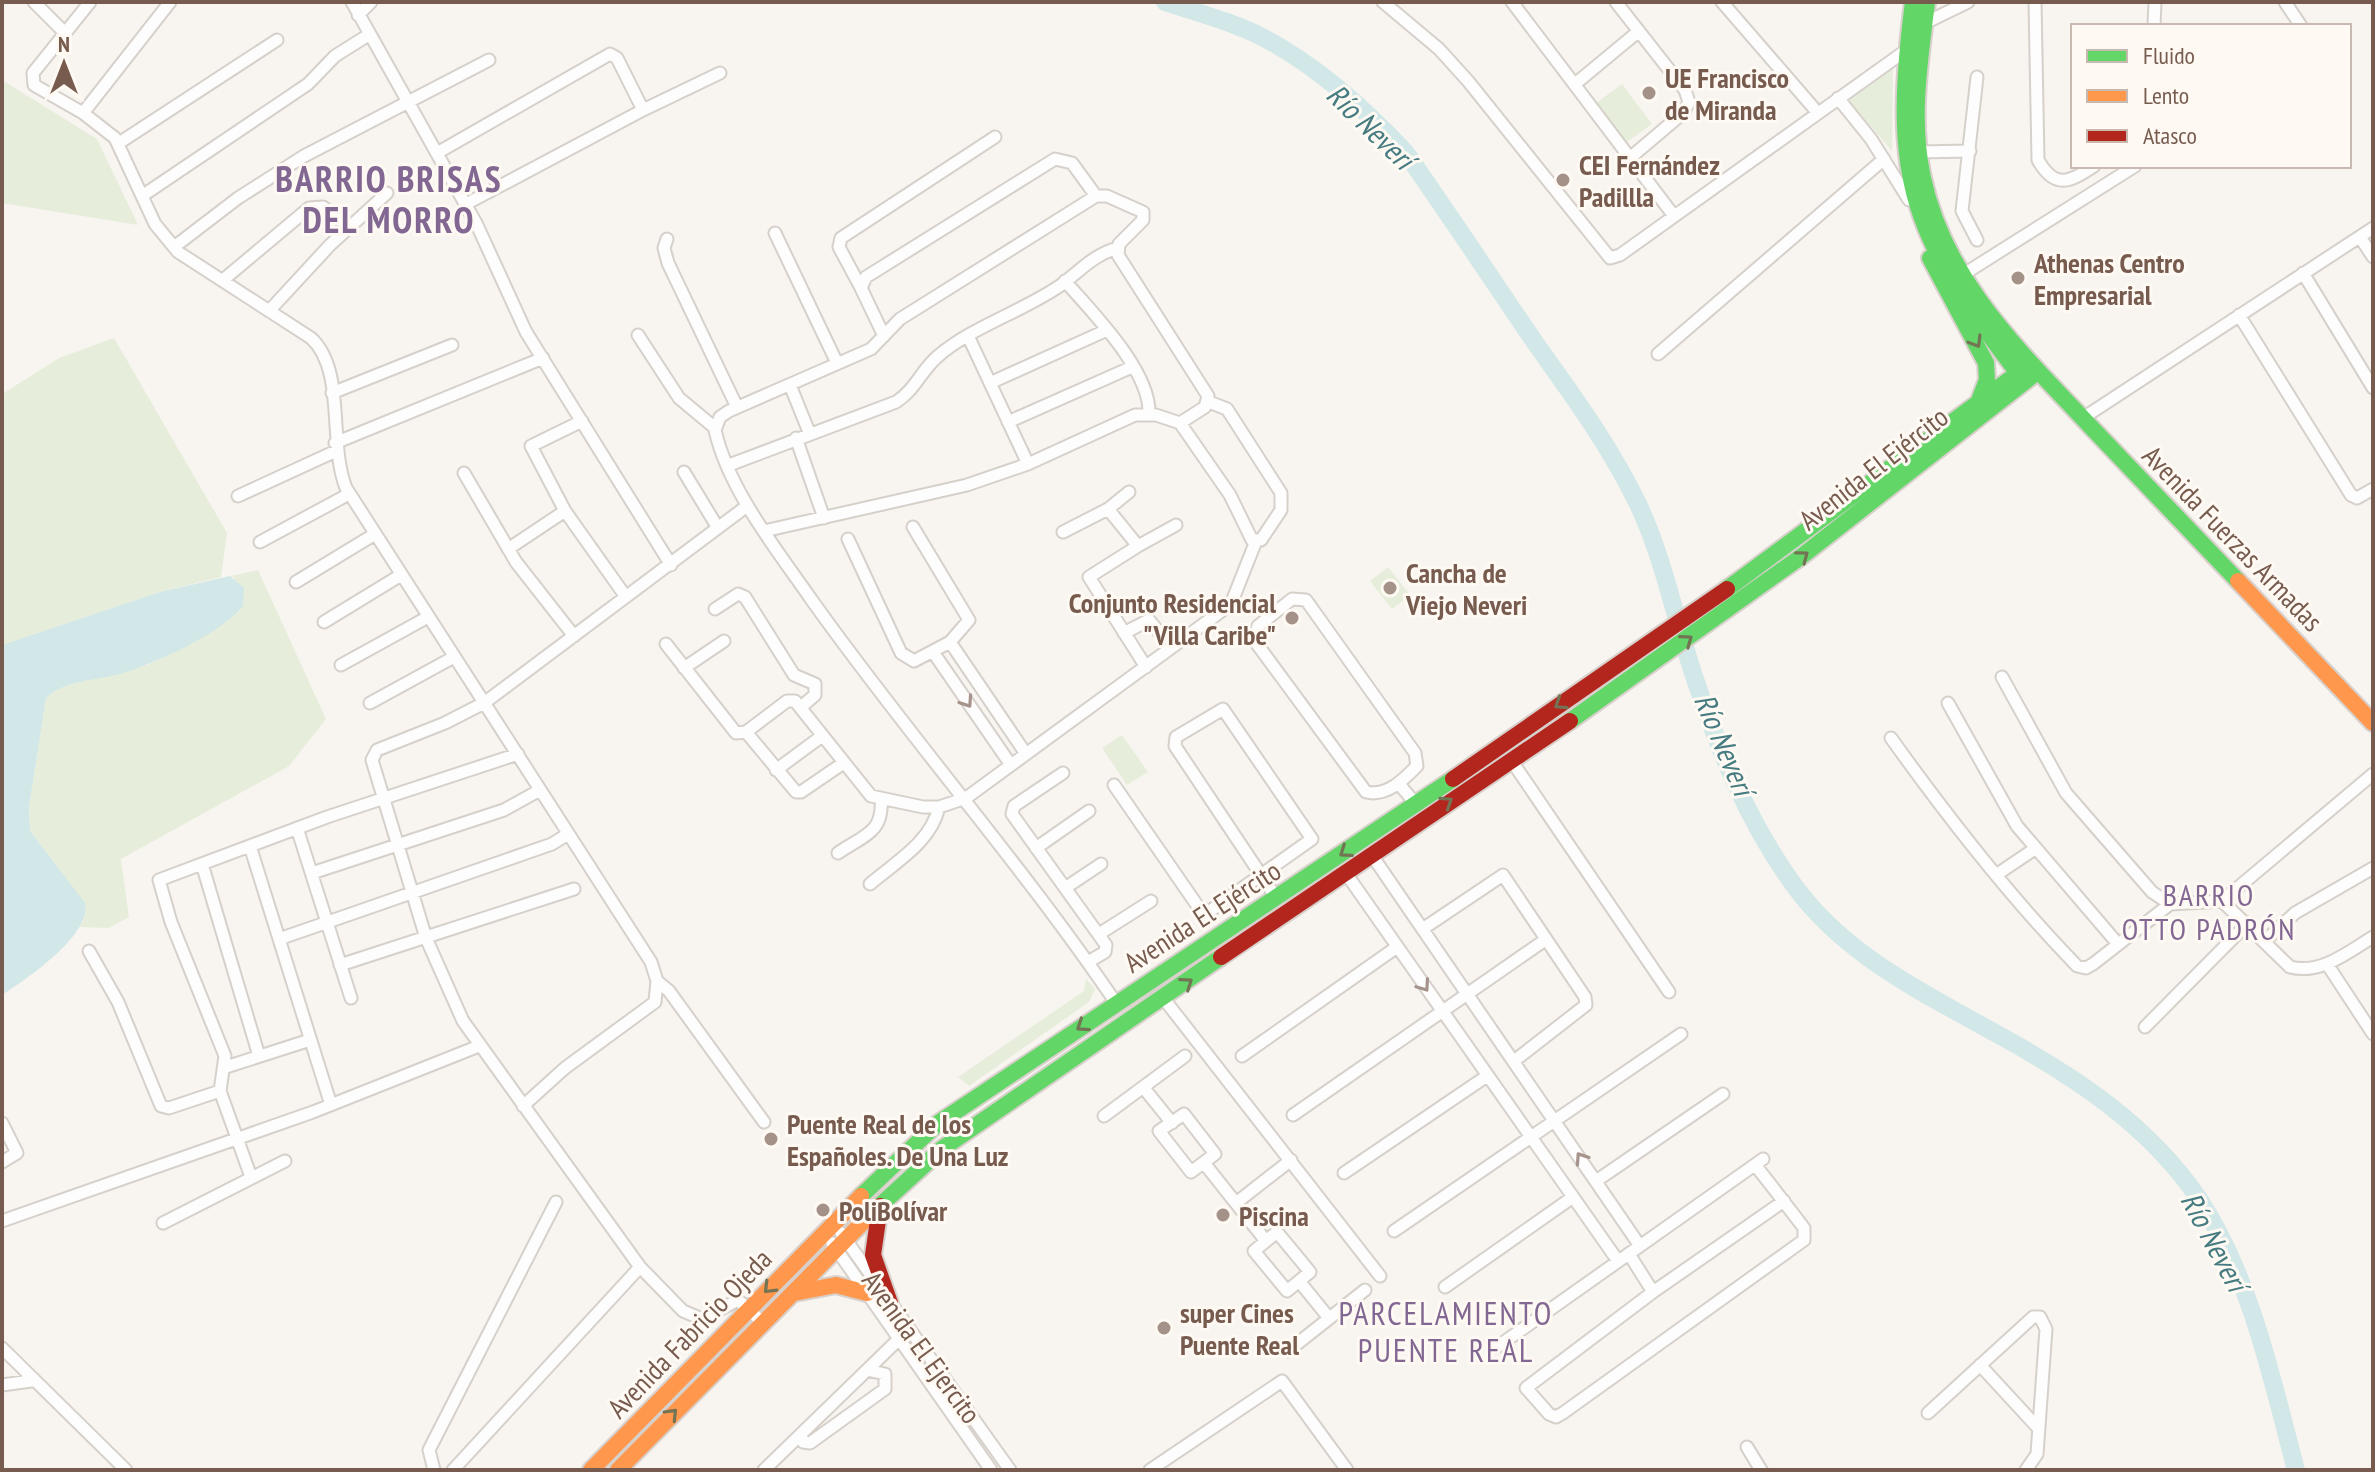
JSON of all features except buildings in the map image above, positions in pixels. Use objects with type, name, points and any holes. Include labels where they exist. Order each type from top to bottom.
[{"type":"street","points":[[34,2],[64,32]]},
{"type":"street","points":[[90,2],[33,73],[32,81],[36,88],[83,113],[119,143],[155,224],[174,247],[311,338],[321,349],[329,364],[335,447],[349,494],[647,954],[657,981],[655,1002],[565,1068],[523,1106]]},
{"type":"street","points":[[83,113],[170,2]]},
{"type":"street","points":[[352,2],[466,204],[526,332],[626,498],[671,565]]},
{"type":"street","points":[[358,15],[371,2]]},
{"type":"street","points":[[1383,2],[1439,49],[1468,81],[1610,258],[1620,255],[1908,49]]},
{"type":"street","points":[[1512,2],[1674,216]]},
{"type":"street","points":[[1616,2],[1685,90],[1689,102],[1683,113],[1631,157]]},
{"type":"street","points":[[1722,2],[1818,113]]},
{"type":"street","points":[[1925,23],[1968,2]]},
{"type":"street","points":[[2035,2],[2038,160],[2051,178],[2060,183],[2072,181],[2091,168]]},
{"type":"street","points":[[2154,24],[2155,2]]},
{"type":"street","points":[[2285,2],[2300,24]]},
{"type":"street","points":[[1920,3],[1925,23],[1916,95],[1918,152],[1933,212],[1964,274],[2027,373]]},
{"type":"street","points":[[1920,3],[1908,49],[1904,129],[1911,187],[1937,279],[1984,355],[1988,383],[1980,398]]},
{"type":"street","points":[[1575,84],[1639,31]]},
{"type":"street","points":[[142,196],[308,84],[335,56],[370,34]]},
{"type":"street","points":[[119,143],[277,40]]},
{"type":"street","points":[[437,153],[610,54],[617,58],[643,110]]},
{"type":"street","points":[[174,247],[238,198],[304,156],[489,60]]},
{"type":"street","points":[[466,204],[643,110],[720,73]]},
{"type":"street","points":[[1977,77],[1962,211],[1977,240]]},
{"type":"street","points":[[1838,98],[1884,159],[1920,218],[1941,263],[2027,373]]},
{"type":"street","points":[[884,336],[839,247],[841,238],[995,137]]},
{"type":"street","points":[[1918,152],[1970,151]]},
{"type":"street","points":[[861,288],[866,277],[1055,159],[1072,163],[1096,196]]},
{"type":"street","points":[[1658,354],[1884,159]]},
{"type":"street","points":[[1964,274],[2132,168]]},
{"type":"street","points":[[269,311],[348,226],[387,193]]},
{"type":"street","points":[[715,428],[720,417],[737,407],[864,353],[900,319],[1096,196],[1111,198],[1144,215],[1118,248],[1093,258],[1065,281],[939,355],[916,387],[896,402],[809,432],[729,465]]},
{"type":"street","points":[[223,280],[309,208],[323,207],[348,226]]},
{"type":"street","points":[[2083,418],[2373,228]]},
{"type":"street","points":[[775,233],[837,363]]},
{"type":"street","points":[[2360,237],[2373,257]]},
{"type":"street","points":[[667,239],[664,248],[668,263],[737,407]]},
{"type":"street","points":[[666,644],[732,731],[746,732],[787,701],[795,701],[863,789],[881,798],[939,807],[966,798],[1231,604],[1256,541],[1268,532],[1282,506],[1282,497],[1227,409],[1209,402],[1124,266],[1118,248]]},
{"type":"street","points":[[2303,273],[2373,388]]},
{"type":"street","points":[[1065,281],[1107,330],[1132,367],[1147,395],[1149,414]]},
{"type":"street","points":[[2239,315],[2351,495],[2357,498],[2373,489]]},
{"type":"street","points":[[990,383],[1107,330]]},
{"type":"street","points":[[638,335],[679,398],[715,428],[747,506],[844,645],[934,763],[966,798],[1116,1003]]},
{"type":"street","points":[[969,338],[1028,464]]},
{"type":"street","points":[[332,393],[452,345]]},
{"type":"street","points":[[238,496],[335,447],[543,358]]},
{"type":"street","points":[[1008,422],[1132,367]]},
{"type":"street","name":"Avenida Fuerzas Armadas","points":[[2027,373],[2083,418],[2373,723]]},
{"type":"street","name":"Avenida El Ejército","points":[[829,1228],[937,1124],[1277,899],[1625,661],[1730,587],[1980,398],[2027,373]]},
{"type":"street","name":"Avenida El Ejército","points":[[840,1243],[953,1140],[1635,678],[1846,522],[2027,373]]},
{"type":"street","points":[[790,385],[809,432]]},
{"type":"street","points":[[1180,423],[1209,402]]},
{"type":"street","points":[[764,531],[967,485],[1028,464],[1129,417],[1149,414],[1180,423],[1230,495],[1248,534],[1256,541]]},
{"type":"street","points":[[582,421],[531,446],[565,511],[626,597]]},
{"type":"street","points":[[796,438],[824,518]]},
{"type":"street","points":[[684,472],[718,528]]},
{"type":"street","points":[[464,473],[508,549],[574,636]]},
{"type":"street","points":[[1063,532],[1108,509],[1129,492]]},
{"type":"street","points":[[260,542],[349,494]]},
{"type":"street","points":[[747,506],[484,703],[375,752],[372,760],[426,938],[447,990],[479,1046],[640,1267],[693,1318],[709,1317],[732,1300],[738,1300],[762,1322]]},
{"type":"street","points":[[1834,507],[1846,522]]},
{"type":"street","points":[[1108,509],[1138,546]]},
{"type":"street","points":[[508,549],[565,511]]},
{"type":"street","points":[[1146,667],[1089,577],[1176,525]]},
{"type":"street","points":[[848,539],[901,653],[914,661],[950,642],[969,620],[913,527]]},
{"type":"street","points":[[296,582],[375,534]]},
{"type":"street","points":[[324,622],[401,575]]},
{"type":"street","points":[[715,609],[738,594],[745,597],[794,675],[815,684],[815,695],[801,707]]},
{"type":"street","points":[[1292,599],[1306,600],[1415,753],[1417,766],[1399,784],[1380,793],[1366,792],[1254,640],[1258,626],[1292,599]]},
{"type":"street","points":[[341,665],[428,617]]},
{"type":"street","points":[[1124,633],[1149,620],[1162,636]]},
{"type":"street","points":[[684,668],[724,641]]},
{"type":"street","points":[[950,642],[1026,754]]},
{"type":"street","points":[[933,652],[1011,765]]},
{"type":"street","points":[[370,703],[454,657]]},
{"type":"street","points":[[2002,677],[2066,793],[2152,892],[2170,904]]},
{"type":"street","points":[[1948,703],[2017,826],[2118,944]]},
{"type":"street","points":[[1114,785],[1205,912],[1261,875],[1312,839],[1227,713],[1219,710],[1176,737],[1175,746],[1261,875],[1277,899]]},
{"type":"street","points":[[746,732],[791,790],[801,792],[842,764]]},
{"type":"street","points":[[776,770],[822,736]]},
{"type":"street","points":[[1891,738],[1972,849],[2024,912],[2077,966],[2086,968],[2170,904],[2222,901],[2373,774]]},
{"type":"street","points":[[251,1177],[220,1091],[226,1067],[159,885],[164,877],[297,828],[518,754]]},
{"type":"street","points":[[1511,760],[1669,992]]},
{"type":"street","points":[[1063,773],[1011,810],[1107,949],[1088,962]]},
{"type":"street","points":[[1399,784],[1415,803]]},
{"type":"street","points":[[312,873],[504,810],[540,790]]},
{"type":"street","points":[[838,853],[878,825],[883,818],[881,798]]},
{"type":"street","points":[[870,884],[926,837],[935,825],[939,807]]},
{"type":"street","points":[[1036,848],[1089,811]]},
{"type":"street","points":[[297,828],[351,998]]},
{"type":"street","points":[[279,939],[552,844],[568,834]]},
{"type":"street","points":[[250,846],[331,1105]]},
{"type":"street","points":[[1996,875],[2036,848]]},
{"type":"street","points":[[1371,854],[1640,1246]]},
{"type":"street","points":[[202,864],[259,1056]]},
{"type":"street","points":[[1065,888],[1101,864]]},
{"type":"street","points":[[2265,941],[2295,913],[2373,868]]},
{"type":"street","points":[[1345,872],[1573,1197],[1653,1292]]},
{"type":"street","points":[[1424,928],[1503,875],[1585,997],[1586,1005],[1514,1061]]},
{"type":"street","points":[[340,965],[574,889]]},
{"type":"street","points":[[1099,934],[1151,901]]},
{"type":"street","points":[[2222,901],[2290,967],[2300,969],[2327,964],[2373,937]]},
{"type":"street","points":[[2145,1027],[2248,923]]},
{"type":"street","points":[[1293,1115],[1545,940]]},
{"type":"street","points":[[1242,1056],[1397,947]]},
{"type":"street","points":[[89,951],[118,1002],[161,1106],[169,1108],[220,1091]]},
{"type":"street","points":[[2327,964],[2373,1034]]},
{"type":"street","points":[[657,981],[669,991],[764,1122]]},
{"type":"street","points":[[1164,999],[1380,1276]]},
{"type":"street","points":[[1394,1231],[1681,1034]]},
{"type":"street","points":[[226,1067],[310,1040]]},
{"type":"street","points":[[2,1221],[331,1105],[479,1046]]},
{"type":"street","points":[[1104,1116],[1185,1056]]},
{"type":"street","points":[[1344,1173],[1487,1076]]},
{"type":"street","points":[[1143,1087],[1172,1123]]},
{"type":"street","points":[[1596,1181],[1723,1094]]},
{"type":"street","points":[[1184,1114],[1215,1154],[1204,1163],[1191,1172],[1159,1131],[1184,1114]]},
{"type":"street","points":[[2,1123],[17,1153],[2,1162]]},
{"type":"street","points":[[1236,1203],[1291,1160]]},
{"type":"street","points":[[163,1223],[285,1161]]},
{"type":"street","points":[[1497,1347],[1759,1162],[1804,1228],[1804,1240],[1556,1417],[1549,1414],[1526,1388],[1653,1292],[1784,1201]]},
{"type":"street","points":[[1204,1163],[1266,1241]]},
{"type":"street","points":[[1445,1287],[1573,1197]]},
{"type":"street","points":[[434,1470],[429,1450],[556,1202]]},
{"type":"street","points":[[853,1204],[851,1218],[863,1220]]},
{"type":"street","points":[[880,1206],[873,1255],[890,1303]]},
{"type":"street","name":"Avenida El Ejercito","points":[[829,1228],[890,1303],[1010,1470]]},
{"type":"street","name":"Avenida Fabricio Ojeda","points":[[591,1470],[829,1228]]},
{"type":"street","points":[[1277,1232],[1310,1272],[1287,1291],[1254,1251],[1266,1241],[1277,1232]]},
{"type":"street","name":"Avenida El Ejercito","points":[[840,1243],[867,1293],[991,1470]]},
{"type":"street","name":"Avenida Fabricio Ojeda","points":[[618,1470],[840,1243]]},
{"type":"street","points":[[453,1470],[467,1459],[640,1267]]},
{"type":"street","points":[[1299,1281],[1329,1318]]},
{"type":"street","points":[[789,1295],[820,1285],[852,1287],[867,1293]]},
{"type":"street","points":[[1288,1351],[1365,1290]]},
{"type":"street","points":[[1928,1413],[2033,1317],[2044,1318],[2036,1460],[2026,1470]]},
{"type":"street","points":[[764,1470],[900,1338]]},
{"type":"street","points":[[2,1348],[31,1381],[126,1470]]},
{"type":"street","points":[[1980,1365],[2039,1429]]},
{"type":"street","points":[[801,1434],[803,1442],[810,1443],[885,1389],[888,1382],[883,1372],[867,1370]]},
{"type":"street","points":[[2,1385],[31,1381]]},
{"type":"street","points":[[1150,1470],[1282,1381],[1347,1470]]},
{"type":"street","points":[[1747,1447],[1761,1470]]},
{"type":"green space","points":[[1893,63],[1892,151],[1847,98]]},
{"type":"green space","points":[[2,80],[97,139],[138,225],[2,203]]},
{"type":"green space","points":[[1622,84],[1652,124],[1624,144],[1595,104]]},
{"type":"green space","points":[[114,338],[227,533],[221,577],[160,592],[2,645],[2,394],[59,358]]},
{"type":"green space","name":"Cancha de Viejo Neveri","points":[[1388,567],[1410,595],[1392,609],[1370,581]]},
{"type":"green space","points":[[258,570],[326,719],[289,766],[121,859],[129,917],[109,928],[80,927],[84,919],[60,870],[30,831],[29,807],[46,698],[80,681],[147,665],[195,640],[240,611],[234,577],[230,576]]},
{"type":"green space","points":[[1122,735],[1148,772],[1127,785],[1102,748]]},
{"type":"green space","points":[[1086,979],[1095,989],[1089,1002],[969,1086],[958,1077],[1084,991]]},
{"type":"shaded area","points":[[230,576],[244,588],[243,606],[220,626],[188,646],[152,662],[123,673],[63,687],[46,698],[29,807],[30,831],[85,903],[84,915],[78,929],[55,955],[2,995],[2,645],[160,592]]},
{"type":"waterway","name":"Río Neverí","points":[[1165,2],[1240,27],[1284,49],[1340,90],[1406,153],[1590,422],[1627,483],[1655,546],[1713,730],[1748,810],[1793,884],[1813,909],[1860,952],[1913,987],[2082,1085],[2133,1125],[2179,1172],[2199,1199],[2233,1262],[2258,1330],[2296,1470]]},
{"type":"traffic: fast","points":[[1913,2],[1905,116],[1908,162],[1917,204],[1932,244],[1954,284],[2021,377]]},
{"type":"traffic: fast","points":[[1927,2],[1917,134],[1923,178],[1934,216],[1949,250],[1989,314],[2013,343],[2238,581]]},
{"type":"traffic: fast","points":[[1930,258],[1986,363],[1987,380],[1980,398]]},
{"type":"traffic: fast","points":[[1727,589],[2029,365]]},
{"type":"traffic: fast","points":[[1570,721],[1802,556],[2036,373]]},
{"type":"traffic: fast","points":[[861,1196],[937,1124],[1453,779]]},
{"type":"traffic: fast","points":[[875,1210],[943,1148],[1221,957]]},
{"type":"traffic: slow","points":[[2238,581],[2373,723]]},
{"type":"traffic: slow","points":[[591,1470],[861,1196]]},
{"type":"traffic: slow","points":[[618,1470],[875,1210]]},
{"type":"traffic: slow","points":[[794,1293],[836,1285],[867,1293]]},
{"type":"traffic: jam","points":[[1453,779],[1727,589]]},
{"type":"traffic: jam","points":[[1221,957],[1570,721]]},
{"type":"traffic: jam","points":[[880,1206],[873,1255],[890,1303]]},
{"type":"place","name":"UE Francisco de Miranda","points":[[1649,93]]},
{"type":"place","name":"CEI Fernández Padillla","points":[[1563,180]]},
{"type":"place","name":"Athenas Centro Empresarial","points":[[2018,278]]},
{"type":"place","name":"Cancha de Viejo Neveri","points":[[1390,588]]},
{"type":"place","name":"Conjunto Residencial \"Villa Caribe\"","points":[[1292,618]]},
{"type":"place","name":"Puente Real de los Españoles. De Una Luz","points":[[771,1139]]},
{"type":"place","name":"PoliBolívar","points":[[823,1210]]},
{"type":"place","name":"Piscina","points":[[1223,1215]]},
{"type":"place","name":"super Cines Puente Real","points":[[1164,1328]]},
{"type":"district","name":"BARRIO BRISAS DEL MORRO","points":[[389,198]]},
{"type":"district","name":"BARRIO OTTO PADRÓN","points":[[2209,911]]},
{"type":"district","name":"PARCELAMIENTO PUENTE REAL","points":[[1446,1332]]}]
